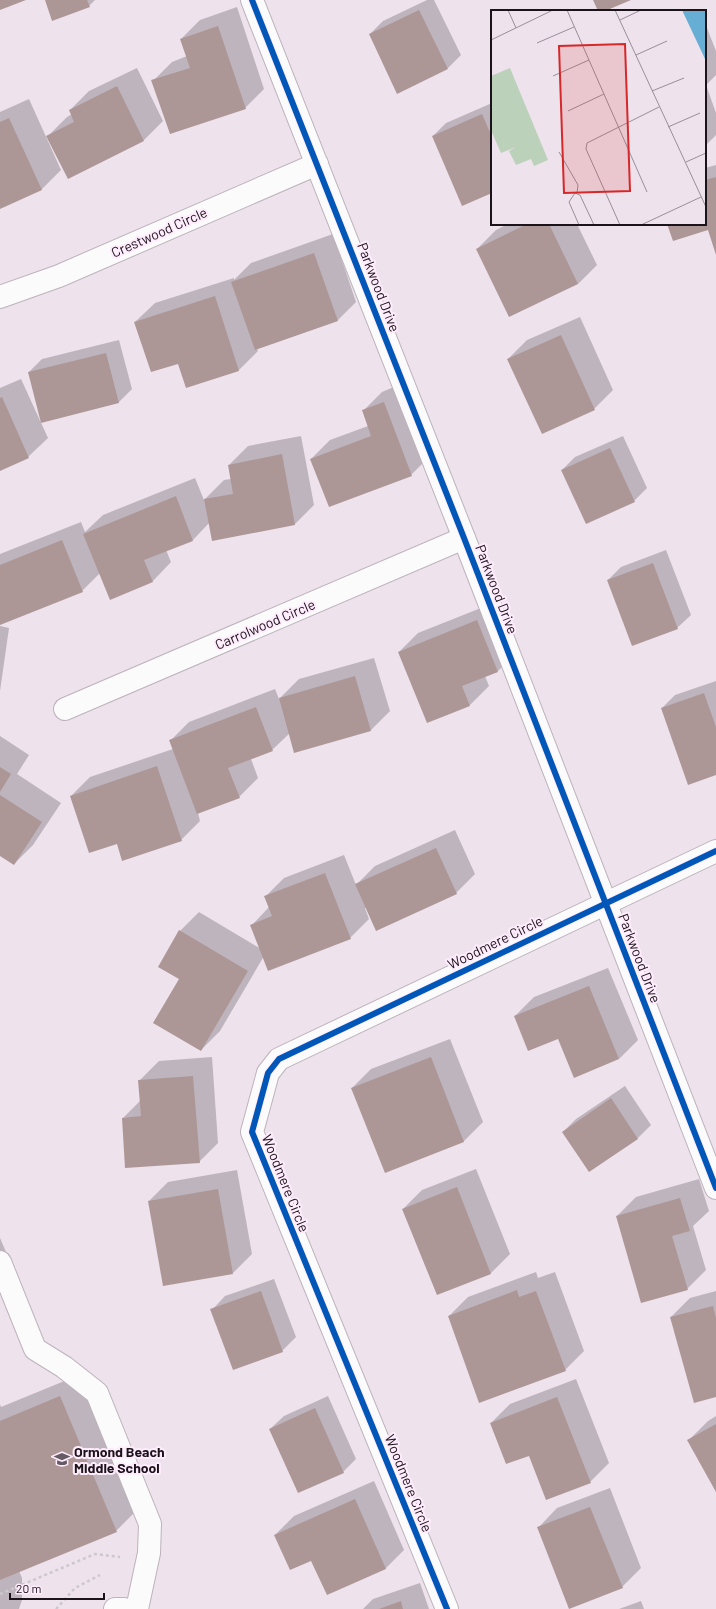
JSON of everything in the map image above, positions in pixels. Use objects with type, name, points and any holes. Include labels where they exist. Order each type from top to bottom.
[{"type":"street","name":"Parkwood Drive","points":[[252,0],[464,538],[716,1188]]},
{"type":"street","name":"Crestwood Circle","points":[[0,297],[59,276],[317,164]]},
{"type":"street","name":"Carrolwood Circle","points":[[65,708],[464,538]]},
{"type":"street","name":"Woodmere Circle","points":[[447,1609],[252,1132],[268,1073],[279,1059],[716,851]]},
{"type":"street","points":[[0,1262],[34,1349],[64,1367],[97,1393],[150,1524],[149,1553],[137,1609]]},
{"type":"street","points":[[115,1609],[124,1609]]},
{"type":"path","points":[[0,1594],[95,1554],[123,1558]]},
{"type":"path","points":[[56,1609],[75,1588],[100,1574]]},
{"type":"building","points":[[0,0],[26,0],[0,10]]},
{"type":"building","points":[[45,0],[87,0],[90,7],[52,21]]},
{"type":"building","points":[[593,0],[631,0],[607,10],[598,10]]},
{"type":"building","points":[[419,10],[448,69],[397,94],[369,34]]},
{"type":"building","points":[[218,26],[246,109],[170,134],[151,80],[190,68],[180,39]]},
{"type":"building","points":[[117,86],[144,141],[68,179],[46,136],[74,122],[69,110]]},
{"type":"building","points":[[482,114],[491,135],[491,193],[462,206],[432,136]]},
{"type":"building","points":[[9,118],[42,190],[0,209],[0,122]]},
{"type":"building","points":[[716,177],[716,255],[708,230],[673,241],[667,225],[706,225],[706,180]]},
{"type":"building","points":[[525,225],[549,225],[578,284],[509,317],[476,249]]},
{"type":"building","points":[[314,253],[338,321],[255,350],[231,282]]},
{"type":"building","points":[[215,296],[239,371],[186,388],[178,364],[151,372],[134,322]]},
{"type":"building","points":[[561,335],[595,410],[542,434],[507,359]]},
{"type":"building","points":[[106,353],[119,403],[41,423],[28,372]]},
{"type":"building","points":[[2,397],[29,458],[0,471],[0,398]]},
{"type":"building","points":[[384,402],[412,476],[329,507],[310,459],[371,436],[362,410]]},
{"type":"building","points":[[610,448],[635,502],[586,524],[561,470]]},
{"type":"building","points":[[282,454],[295,525],[212,541],[204,499],[233,494],[228,465]]},
{"type":"building","points":[[176,496],[193,541],[144,560],[153,582],[110,600],[83,534]]},
{"type":"building","points":[[62,540],[83,592],[0,625],[0,565]]},
{"type":"building","points":[[653,563],[678,629],[632,646],[607,580]]},
{"type":"building","points":[[477,620],[498,672],[462,686],[470,706],[427,723],[398,652]]},
{"type":"building","points":[[355,676],[371,731],[294,753],[279,698]]},
{"type":"building","points":[[704,693],[716,727],[716,775],[688,785],[661,708]]},
{"type":"building","points":[[256,707],[273,751],[228,768],[240,798],[197,814],[169,740]]},
{"type":"building","points":[[157,766],[182,841],[122,861],[117,844],[89,853],[70,796]]},
{"type":"building","points":[[0,767],[11,774],[0,792]]},
{"type":"building","points":[[0,795],[42,822],[14,865],[0,856]]},
{"type":"building","points":[[436,848],[457,894],[376,931],[355,884]]},
{"type":"building","points":[[325,873],[351,939],[268,971],[250,925],[272,916],[264,896]]},
{"type":"building","points":[[179,930],[248,971],[201,1051],[153,1023],[179,979],[158,967]]},
{"type":"building","points":[[589,986],[619,1059],[574,1078],[558,1039],[528,1051],[514,1016]]},
{"type":"building","points":[[431,1057],[464,1142],[385,1173],[351,1088]]},
{"type":"building","points":[[193,1076],[200,1163],[125,1168],[122,1118],[141,1116],[138,1080]]},
{"type":"building","points":[[611,1098],[638,1139],[589,1172],[562,1132]]},
{"type":"building","points":[[457,1187],[491,1274],[437,1295],[402,1209]]},
{"type":"building","points":[[218,1189],[233,1274],[163,1286],[148,1201]]},
{"type":"building","points":[[680,1198],[690,1231],[672,1236],[688,1290],[641,1303],[616,1216]]},
{"type":"building","points":[[517,1290],[519,1297],[536,1291],[566,1371],[479,1403],[448,1316]]},
{"type":"building","points":[[261,1291],[283,1352],[233,1370],[210,1309]]},
{"type":"building","points":[[713,1306],[716,1318],[716,1397],[694,1403],[670,1317]]},
{"type":"building","points":[[60,1396],[117,1532],[0,1580],[0,1421]]},
{"type":"building","points":[[557,1397],[591,1483],[546,1500],[529,1456],[506,1464],[490,1423]]},
{"type":"building","points":[[315,1408],[344,1473],[298,1493],[269,1429]]},
{"type":"building","points":[[716,1424],[716,1492],[687,1440]]},
{"type":"building","points":[[355,1499],[386,1569],[327,1595],[311,1561],[290,1570],[274,1535]]},
{"type":"building","points":[[590,1507],[623,1588],[569,1609],[537,1527]]},
{"type":"building","points":[[401,1601],[403,1609],[379,1609]]},
{"type":"cycle path","points":[[252,0],[464,538],[716,1188]]},
{"type":"cycle path","points":[[447,1609],[252,1132],[268,1073],[279,1059],[716,851]]},
{"type":"place","name":"Ormond Beach Middle School","points":[[62,1459]]}]
